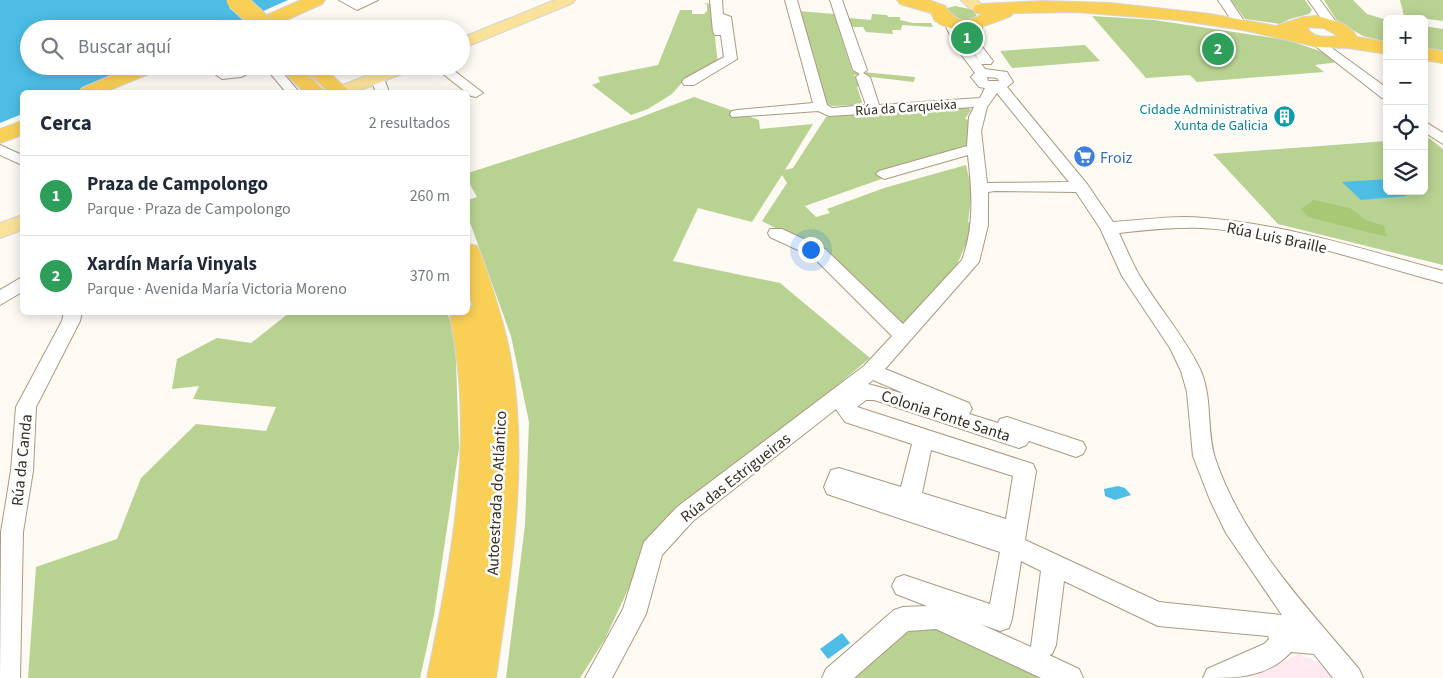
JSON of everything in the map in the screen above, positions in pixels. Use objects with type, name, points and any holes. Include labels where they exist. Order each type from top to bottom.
[{"type":"highway","points":[[217,0],[239,20]]},
{"type":"highway","points":[[236,0],[258,20]]},
{"type":"highway","points":[[257,20],[300,0]]},
{"type":"highway","points":[[270,20],[316,0]]},
{"type":"highway","points":[[906,0],[961,9],[1050,6],[1158,12],[1270,29],[1324,32],[1383,46]]},
{"type":"highway","points":[[1428,55],[1443,57]]},
{"type":"highway","points":[[94,90],[130,75]]},
{"type":"highway","points":[[107,90],[142,75]]},
{"type":"highway","points":[[297,75],[314,90]]},
{"type":"highway","points":[[320,75],[338,90]]},
{"type":"highway","points":[[0,130],[20,122]]},
{"type":"highway","points":[[0,137],[20,128]]},
{"type":"highway","name":"Autoestrada do Atlántico","points":[[470,257],[481,285],[498,360],[501,405],[500,472],[492,588],[477,678]]},
{"type":"highway","name":"Autoestrada do Atlántico","points":[[446,678],[463,590],[474,475],[476,408],[474,372],[463,315]]},
{"type":"main road","points":[[470,40],[568,0]]},
{"type":"main road","points":[[351,90],[380,85],[394,75]]},
{"type":"main road","points":[[0,231],[20,223]]},
{"type":"street","points":[[345,0],[358,6],[372,0]]},
{"type":"street","points":[[690,82],[731,58],[716,0]]},
{"type":"street","points":[[722,60],[723,0]]},
{"type":"street","points":[[791,0],[825,109]]},
{"type":"street","points":[[836,0],[874,109]]},
{"type":"street","points":[[1224,0],[1244,25]]},
{"type":"street","points":[[1314,0],[1324,32],[1341,52],[1383,87]]},
{"type":"street","points":[[961,9],[990,84]]},
{"type":"street","points":[[961,9],[961,46],[990,84],[1081,187],[1108,228],[1131,276],[1176,344],[1191,371],[1197,392],[1204,456],[1221,500],[1284,616],[1295,641],[1319,642],[1350,678]]},
{"type":"street","points":[[1324,32],[1383,91]]},
{"type":"street","points":[[278,75],[291,90]]},
{"type":"street","points":[[451,75],[476,93]]},
{"type":"street","name":"Rúa da Carqueixa","points":[[737,114],[825,109],[874,109],[990,84]]},
{"type":"street","name":"Rúa das Estrigueiras","points":[[598,678],[634,614],[652,550],[685,514],[871,371],[970,262],[977,242],[980,225],[980,189],[974,149],[974,126],[990,84]]},
{"type":"street","points":[[1428,123],[1443,135]]},
{"type":"street","points":[[1428,128],[1443,140]]},
{"type":"street","points":[[0,149],[20,160]]},
{"type":"street","points":[[884,174],[974,149]]},
{"type":"street","points":[[980,189],[995,186],[1081,187]]},
{"type":"street","name":"Rúa Luis Braille","points":[[1108,228],[1170,223],[1232,226],[1282,235],[1443,277]]},
{"type":"street","points":[[776,233],[819,252],[904,336]]},
{"type":"street","points":[[0,299],[20,284]]},
{"type":"street","name":"Rúa da Canda","points":[[7,678],[12,532],[22,471],[26,407],[71,321],[72,315]]},
{"type":"street","points":[[871,371],[980,416],[1076,448]]},
{"type":"street","name":"Colonia Fonte Santa","points":[[904,586],[1000,619],[1025,471],[852,416],[846,409],[847,404],[862,392],[874,392],[1019,439]]},
{"type":"street","name":"Colonia Fonte Santa","points":[[923,440],[908,504],[1013,539],[1054,565],[1158,614],[1284,616]]},
{"type":"street","points":[[1043,645],[1054,565]]},
{"type":"street","points":[[1216,678],[1273,654],[1283,642],[1284,616]]},
{"type":"street","points":[[835,678],[903,620],[936,617],[1070,678]]},
{"type":"shaded area","points":[[1299,654],[1323,664],[1335,678],[1251,678]]},
{"type":"green space","points":[[1231,0],[1305,0],[1312,10],[1309,14],[1280,24],[1245,19]]},
{"type":"green space","points":[[1324,0],[1353,0],[1367,14],[1383,19],[1383,41],[1363,36],[1337,21]]},
{"type":"green space","points":[[1400,0],[1443,0],[1443,21],[1428,19],[1428,15],[1404,15]]},
{"type":"green space","points":[[704,3],[711,4],[718,64],[692,78],[686,78],[672,94],[648,109],[631,115],[592,85],[600,82],[598,77],[658,65],[680,10],[692,10],[692,14],[704,14],[707,11],[707,5]]},
{"type":"green space","points":[[955,6],[974,10],[977,17],[971,21],[955,20],[947,8]]},
{"type":"green space","points":[[798,11],[834,14],[852,71],[915,77],[914,82],[854,75],[860,86],[857,87],[862,102],[860,105],[831,106],[825,103]]},
{"type":"green space","points":[[872,14],[900,17],[900,20],[913,23],[931,23],[933,27],[902,25],[901,30],[892,30],[893,34],[866,32],[863,27],[851,27],[849,18],[871,20]]},
{"type":"green space","points":[[1092,16],[1154,20],[1287,40],[1323,52],[1338,62],[1315,65],[1324,72],[1197,82],[1190,75],[1146,78]]},
{"type":"green space","points":[[1428,27],[1443,29],[1443,51],[1428,49]]},
{"type":"green space","points":[[1085,45],[1100,61],[1012,68],[1000,51]]},
{"type":"green space","points":[[694,97],[759,120],[760,129],[813,124],[785,170],[793,168],[826,117],[967,107],[971,110],[965,119],[971,120],[969,148],[805,206],[816,217],[830,213],[827,209],[884,188],[966,165],[972,192],[968,222],[980,225],[975,248],[965,246],[956,267],[902,327],[827,255],[762,221],[787,183],[782,175],[752,222],[698,208],[673,261],[780,283],[870,358],[651,540],[605,639],[580,678],[506,678],[525,525],[529,422],[511,336],[470,223],[470,199],[477,197],[470,185],[470,172],[636,119]]},
{"type":"green space","points":[[1429,138],[1443,149],[1443,265],[1278,224],[1213,154],[1383,141],[1383,195],[1428,195]]},
{"type":"green space","points":[[1313,200],[1350,208],[1366,220],[1384,226],[1387,237],[1308,217],[1301,209]]},
{"type":"green space","points":[[286,315],[448,315],[455,334],[459,448],[434,615],[420,678],[28,678],[36,567],[117,539],[141,478],[196,424],[266,431],[276,407],[193,399],[199,386],[172,389],[177,359],[217,338],[251,343]]},
{"type":"green space","points":[[937,617],[1070,678],[835,678],[903,619]]},
{"type":"water","points":[[0,0],[288,0],[243,20],[20,20],[20,75],[115,75],[80,90],[20,90],[20,115],[0,123]]},
{"type":"water","points":[[1383,179],[1383,195],[1407,196],[1361,200],[1342,182]]},
{"type":"water","points":[[1118,486],[1125,488],[1131,495],[1115,500],[1105,496],[1104,489]]},
{"type":"water","points":[[842,633],[850,643],[828,659],[820,649]]},
{"type":"place","name":"Praza de Campolongo","points":[[967,38]]},
{"type":"place","name":"Xardín María Vinyals","points":[[1218,49]]},
{"type":"place","name":"Cidade Administrativa Xunta de Galicia","points":[[1284,117]]},
{"type":"place","name":"Froiz","points":[[1084,157]]}]
